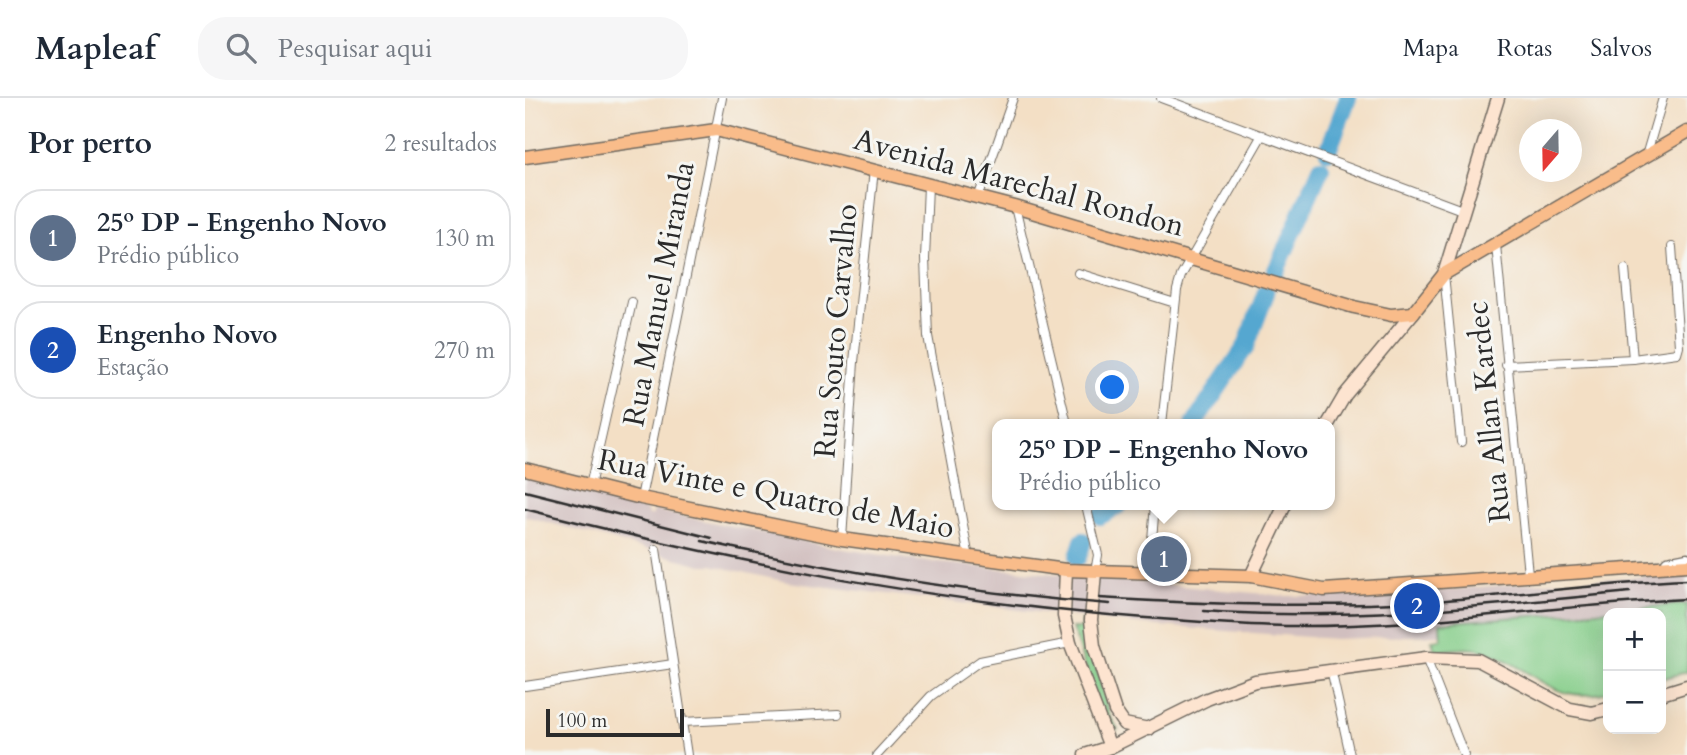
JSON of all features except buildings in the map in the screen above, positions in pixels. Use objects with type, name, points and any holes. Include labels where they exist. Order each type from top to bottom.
[{"type":"main road","points":[[1444,274],[1498,98]]},
{"type":"main road","name":"Avenida Marechal Rondon","points":[[525,157],[716,130],[1015,207],[1372,312],[1391,315],[1413,313]]},
{"type":"main road","points":[[1331,419],[1345,395],[1444,274],[1687,132]]},
{"type":"main road","name":"Rua Vinte e Quatro de Maio","points":[[525,469],[641,498],[842,539],[1066,570],[1251,576],[1324,590],[1687,565]]},
{"type":"main road","points":[[1251,576],[1283,510]]},
{"type":"main road","points":[[1066,570],[1064,616],[1070,643],[1113,752]]},
{"type":"main road","points":[[1094,572],[1091,633],[1115,711],[1124,724],[1149,729]]},
{"type":"main road","points":[[1085,755],[1113,752],[1125,740],[1207,699],[1255,681],[1426,658],[1478,660],[1570,709],[1581,713],[1603,710]]},
{"type":"main road","points":[[1666,692],[1687,686]]},
{"type":"street","name":"Rua Manuel Miranda","points":[[641,498],[722,98]]},
{"type":"street","points":[[978,198],[1013,98]]},
{"type":"street","points":[[1161,98],[1462,210]]},
{"type":"street","points":[[1645,158],[1663,98]]},
{"type":"street","points":[[1163,419],[1175,303],[1181,276],[1262,135]]},
{"type":"street","name":"Rua Souto Carvalho","points":[[842,539],[854,362],[874,169]]},
{"type":"street","points":[[928,185],[925,281],[927,337],[969,558]]},
{"type":"street","points":[[1015,207],[1066,419]]},
{"type":"street","name":"Rua Allan Kardec","points":[[1496,245],[1528,574]]},
{"type":"street","points":[[1506,365],[1673,355],[1679,350],[1672,247]]},
{"type":"street","points":[[1625,270],[1633,359]]},
{"type":"street","points":[[1077,273],[1175,303]]},
{"type":"street","points":[[1444,274],[1461,442]]},
{"type":"street","points":[[590,486],[632,302]]},
{"type":"street","points":[[1087,510],[1098,555],[1094,572]]},
{"type":"street","points":[[1149,574],[1155,510]]},
{"type":"street","points":[[656,549],[687,755]]},
{"type":"street","points":[[1630,568],[1687,558]]},
{"type":"street","points":[[877,755],[931,696],[980,661],[1070,643]]},
{"type":"street","points":[[1426,658],[1464,755]]},
{"type":"street","points":[[525,686],[673,664]]},
{"type":"street","points":[[1331,669],[1350,755]]},
{"type":"street","points":[[683,722],[838,714]]},
{"type":"shaded area","points":[[525,478],[646,509],[648,515],[653,515],[653,510],[838,548],[919,561],[1286,596],[1401,594],[1528,583],[1687,574],[1687,625],[1666,615],[1666,608],[1603,608],[1603,628],[1335,639],[1146,625],[787,582],[660,554],[659,545],[653,544],[653,551],[525,516]]},
{"type":"green space","points":[[1687,604],[1687,672],[1666,678],[1666,608],[1635,608]]},
{"type":"green space","points":[[1603,610],[1603,693],[1570,694],[1484,651],[1435,651],[1432,640],[1441,639],[1440,623]]},
{"type":"green space","points":[[1083,618],[1110,717],[1118,729],[1111,732],[1102,716],[1072,628],[1082,628]]},
{"type":"waterway","points":[[1328,151],[1348,98]]},
{"type":"waterway","points":[[1275,273],[1321,168]]},
{"type":"waterway","points":[[1197,419],[1246,346],[1266,293]]},
{"type":"waterway","points":[[1100,516],[1110,510]]},
{"type":"waterway","points":[[1078,557],[1083,541]]},
{"type":"railway","points":[[525,491],[712,538]]},
{"type":"railway","points":[[525,509],[756,563],[833,577],[988,602],[1146,618],[1256,625],[1342,625],[1687,599]]},
{"type":"railway","points":[[702,541],[904,580],[1110,604]]},
{"type":"railway","points":[[1099,598],[1224,604],[1350,604],[1433,601],[1687,580]]},
{"type":"railway","points":[[1204,611],[1258,614],[1364,613],[1471,607],[1630,592]]},
{"type":"place","name":"25º DP - Engenho Novo","points":[[1164,559]]},
{"type":"place","name":"Engenho Novo","points":[[1417,606]]}]
